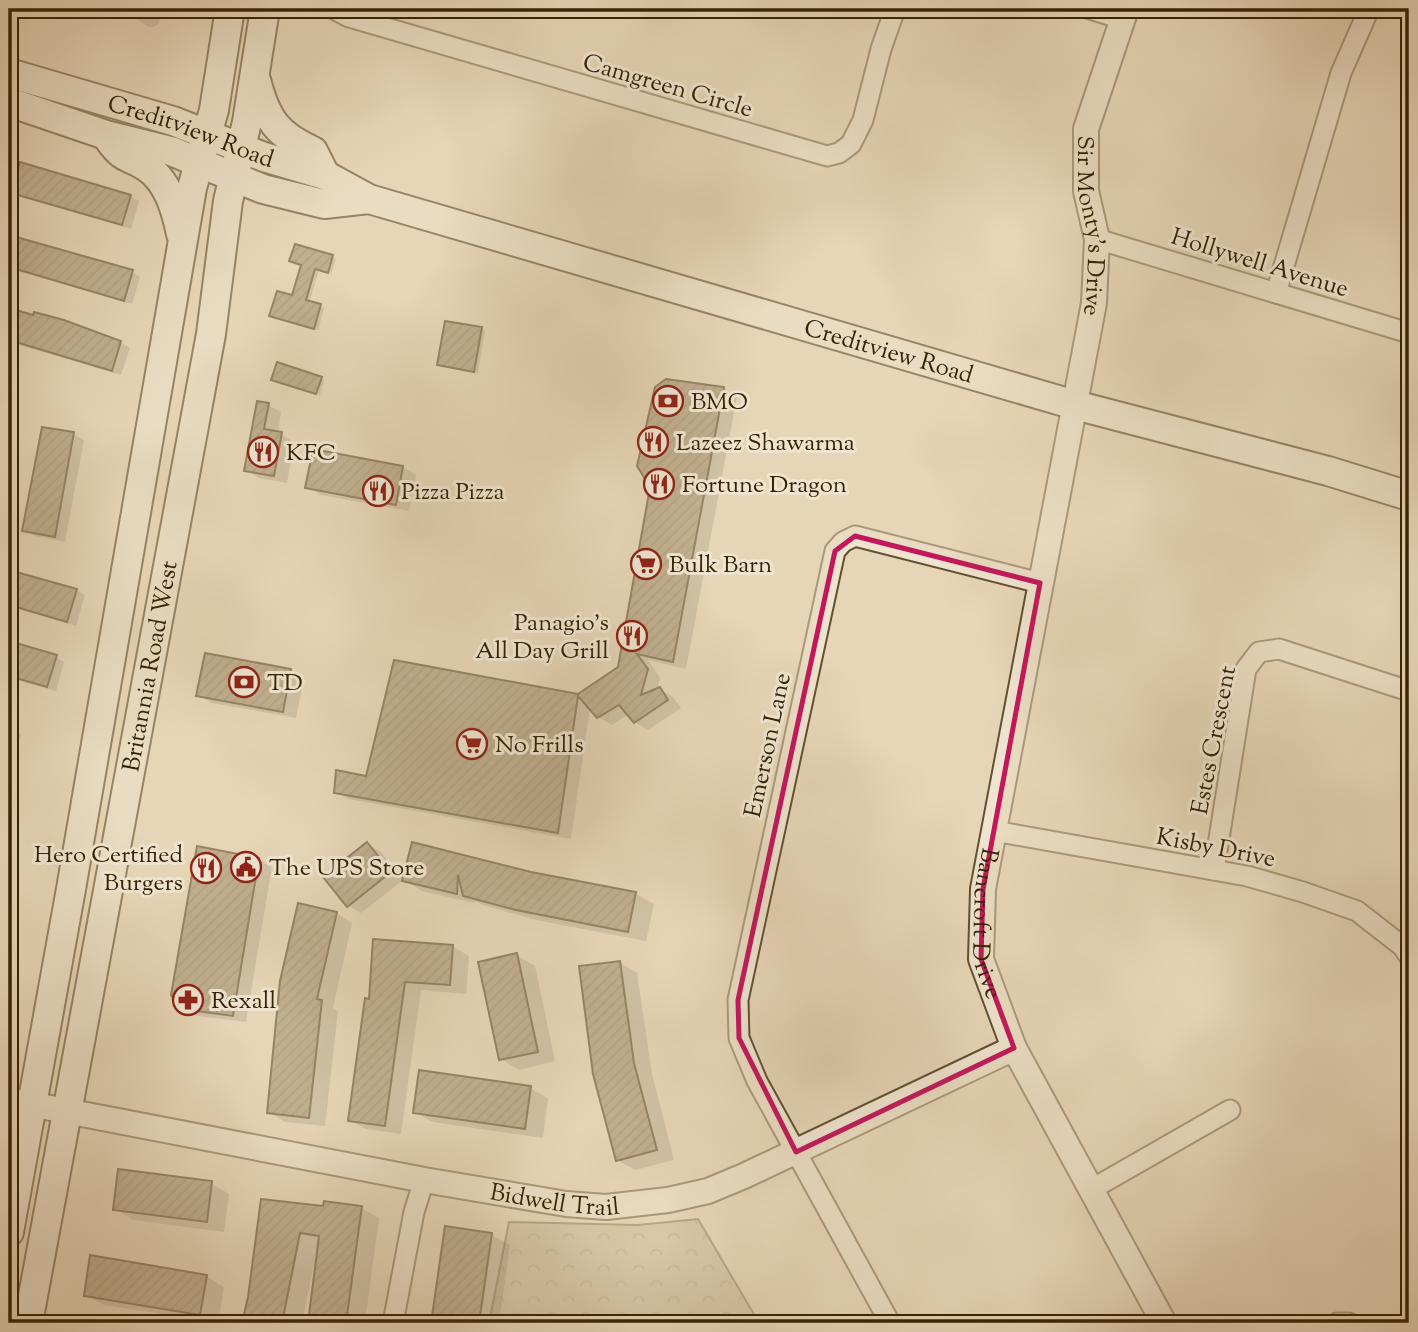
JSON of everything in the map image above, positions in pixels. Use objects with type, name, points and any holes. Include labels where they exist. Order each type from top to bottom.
[{"type":"main road","name":"Britannia Road West","points":[[9,1232],[20,1102],[192,188],[214,110],[230,9]]},
{"type":"main road","name":"Britannia Road West","points":[[28,1323],[211,334],[228,201],[255,74],[265,9]]},
{"type":"main road","name":"Creditview Road","points":[[9,73],[173,121],[240,148],[325,175],[369,199],[1074,405],[1328,471],[1409,495]]},
{"type":"main road","points":[[255,74],[261,101],[272,122],[291,141],[313,151],[325,175]]},
{"type":"main road","name":"Creditview Road","points":[[9,102],[106,135],[172,151],[263,189],[324,204],[369,199]]},
{"type":"main road","points":[[106,135],[121,156],[145,166],[164,185],[177,214],[183,245]]},
{"type":"street","name":"Camgreen Circle","points":[[334,9],[362,21],[827,156],[839,153],[851,144],[863,120],[881,49],[895,9]]},
{"type":"street","points":[[1090,9],[1124,14]]},
{"type":"street","points":[[1276,293],[1341,73],[1369,9]]},
{"type":"street","name":"Sir Monty's Drive","points":[[1074,405],[1091,324],[1097,239],[1086,191],[1086,130],[1124,14]]},
{"type":"street","name":"Hollywell Avenue","points":[[1097,239],[1409,333]]},
{"type":"street","name":"Bancroft Drive","points":[[1074,405],[983,889],[981,959],[1014,1048],[1164,1323]]},
{"type":"street","name":"Emerson Lane","points":[[796,1152],[757,1081],[739,1038],[737,1000],[835,551],[843,542],[855,536],[1040,583]]},
{"type":"street","name":"Estes Crescent","points":[[1214,870],[1246,669],[1259,652],[1279,649],[1409,691]]},
{"type":"street","name":"Kisby Drive","points":[[994,831],[1247,876],[1303,892],[1357,911],[1402,946],[1409,956]]},
{"type":"street","name":"Bidwell Trail","points":[[20,1102],[424,1180],[566,1204],[606,1208],[668,1200],[708,1191],[1014,1048]]},
{"type":"street","points":[[1092,1189],[1230,1110]]},
{"type":"street","points":[[796,1152],[890,1323]]},
{"type":"street","points":[[393,1323],[414,1213],[424,1180]]},
{"type":"street","points":[[1337,1323],[1349,1323]]},
{"type":"highlighted area","points":[[855,536],[1040,583],[983,889],[981,959],[1014,1048],[796,1152],[739,1038],[738,1000],[835,551]]},
{"type":"green space","points":[[698,1219],[759,1323],[489,1323],[509,1222],[638,1225]]},
{"type":"building","points":[[20,162],[131,195],[122,225],[11,193]]},
{"type":"building","points":[[9,235],[133,270],[124,301],[9,267]]},
{"type":"building","points":[[295,244],[333,255],[328,273],[315,269],[306,300],[321,304],[314,329],[269,316],[277,291],[292,295],[301,265],[289,261]]},
{"type":"building","points":[[9,308],[64,320],[121,341],[112,371],[9,340]]},
{"type":"building","points":[[445,321],[482,327],[474,372],[437,365]]},
{"type":"building","points":[[277,362],[322,377],[316,394],[271,380]]},
{"type":"building","points":[[666,379],[724,387],[673,662],[637,654],[648,669],[641,695],[660,687],[668,700],[634,723],[619,705],[597,718],[578,696],[558,833],[334,793],[336,770],[366,776],[394,660],[578,694],[618,667],[650,487],[637,466],[655,387]]},
{"type":"building","name":"KFC","points":[[257,401],[269,403],[264,429],[282,432],[274,476],[244,471]]},
{"type":"building","points":[[42,427],[74,432],[55,537],[22,531]]},
{"type":"building","points":[[313,449],[403,466],[396,505],[305,488]]},
{"type":"building","points":[[9,570],[77,589],[67,622],[9,605]]},
{"type":"building","points":[[9,641],[57,655],[47,687],[9,676]]},
{"type":"building","name":"TD","points":[[205,653],[291,669],[283,712],[196,696]]},
{"type":"building","points":[[367,842],[391,872],[347,907],[323,877]]},
{"type":"building","points":[[412,842],[531,872],[636,892],[628,932],[516,910],[463,896],[458,875],[457,894],[402,881]]},
{"type":"building","points":[[197,846],[259,858],[233,1016],[182,1009],[171,995]]},
{"type":"building","points":[[298,903],[337,912],[317,999],[322,1000],[309,1118],[267,1113],[280,981]]},
{"type":"building","points":[[373,939],[453,945],[450,985],[405,982],[385,1126],[348,1121],[365,998],[369,999]]},
{"type":"building","points":[[517,953],[538,1052],[499,1060],[478,962]]},
{"type":"building","points":[[620,961],[634,1063],[657,1150],[616,1161],[593,1074],[579,966]]},
{"type":"building","points":[[419,1070],[531,1086],[525,1129],[413,1113]]},
{"type":"building","points":[[118,1169],[212,1181],[207,1222],[113,1210]]},
{"type":"building","points":[[261,1199],[323,1206],[324,1201],[362,1206],[346,1323],[308,1323],[319,1236],[300,1233],[282,1323],[242,1323]]},
{"type":"building","points":[[445,1226],[492,1233],[479,1323],[431,1323]]},
{"type":"building","points":[[90,1255],[207,1275],[200,1315],[84,1296]]},
{"type":"place","name":"BMO","points":[[668,401]]},
{"type":"place","name":"Lazeez Shawarma","points":[[653,442]]},
{"type":"place","name":"KFC","points":[[263,452]]},
{"type":"place","name":"Fortune Dragon","points":[[659,484]]},
{"type":"place","name":"Pizza Pizza","points":[[378,491]]},
{"type":"place","name":"Bulk Barn","points":[[646,564]]},
{"type":"place","name":"Panagio's All Day Grill","points":[[632,636]]},
{"type":"place","name":"TD","points":[[244,682]]},
{"type":"place","name":"No Frills","points":[[472,744]]},
{"type":"place","name":"The UPS Store","points":[[246,867]]},
{"type":"place","name":"Hero Certified Burgers","points":[[206,868]]},
{"type":"place","name":"Rexall","points":[[188,1000]]}]
